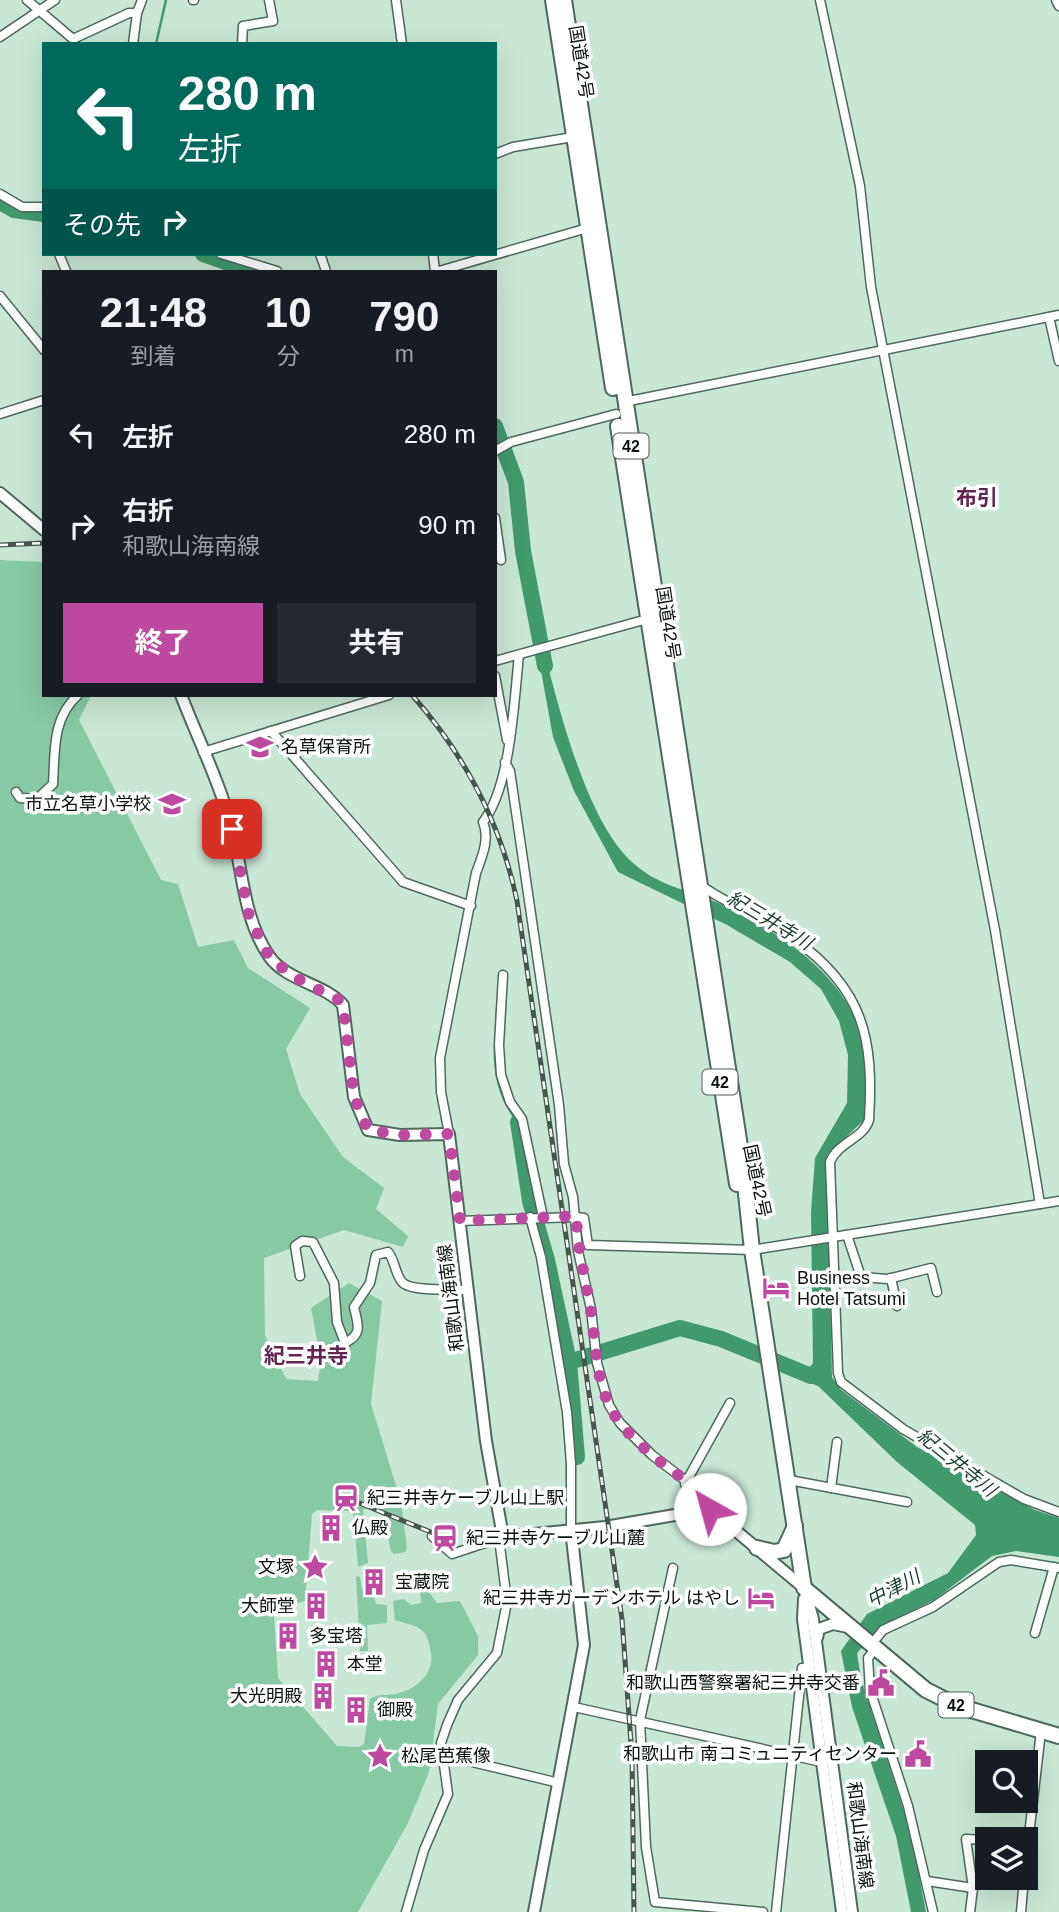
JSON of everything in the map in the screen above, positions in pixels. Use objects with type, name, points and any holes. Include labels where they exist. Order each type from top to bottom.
[{"type":"highway","name":"国道42号","points":[[552,0],[573,137],[592,227]]},
{"type":"highway","name":"国道42号","points":[[564,0],[592,227],[699,916],[743,1166],[752,1250],[804,1588]]},
{"type":"highway","points":[[757,1548],[774,1552],[784,1550],[796,1524]]},
{"type":"highway","name":"42","points":[[804,1588],[905,1675],[935,1696],[974,1711],[1059,1736]]},
{"type":"main road","points":[[0,493],[42,527]]},
{"type":"main road","points":[[182,697],[232,829],[249,916],[257,936],[270,959],[307,985],[336,997],[343,1005],[354,1097],[368,1130],[400,1135],[449,1134]]},
{"type":"main road","name":"和歌山海南線","points":[[449,1134],[486,1441],[501,1538]]},
{"type":"main road","points":[[501,1538],[605,1527],[708,1509],[804,1588]]},
{"type":"main road","points":[[534,1912],[584,1646],[570,1530]]},
{"type":"main road","name":"和歌山海南線","points":[[804,1588],[817,1647],[842,1912]]},
{"type":"main road","name":"和歌山海南線","points":[[804,1588],[803,1619],[810,1667],[852,1912]]},
{"type":"main road","points":[[817,1647],[818,1632],[822,1627],[833,1624],[851,1628]]},
{"type":"street","points":[[27,0],[73,39],[129,13],[137,13]]},
{"type":"street","points":[[0,37],[55,0]]},
{"type":"street","points":[[133,42],[137,13],[142,0]]},
{"type":"street","points":[[242,42],[243,26],[272,20],[269,0]]},
{"type":"street","points":[[396,0],[402,42]]},
{"type":"street","points":[[820,0],[860,186],[871,287],[995,930],[1040,1204]]},
{"type":"street","points":[[1056,0],[1059,6]]},
{"type":"street","points":[[497,153],[513,147],[573,137]]},
{"type":"street","points":[[0,194],[22,206],[42,207]]},
{"type":"street","points":[[497,251],[592,227]]},
{"type":"street","points":[[228,256],[274,270]]},
{"type":"street","points":[[440,270],[472,257]]},
{"type":"street","points":[[0,296],[42,348]]},
{"type":"street","points":[[497,450],[512,442],[620,408],[1059,315]]},
{"type":"street","points":[[1049,317],[1059,361]]},
{"type":"street","points":[[0,414],[42,401]]},
{"type":"street","points":[[497,532],[501,560]]},
{"type":"street","points":[[497,660],[653,618]]},
{"type":"street","points":[[449,1134],[441,1092],[440,1058],[484,849],[486,830],[483,822],[493,806],[505,762],[519,655]]},
{"type":"street","points":[[497,686],[508,743]]},
{"type":"street","points":[[16,792],[20,799],[37,799],[52,784],[58,725],[65,707],[76,697]]},
{"type":"street","points":[[203,752],[382,697]]},
{"type":"street","points":[[271,731],[403,882],[471,906]]},
{"type":"street","points":[[505,762],[510,771],[546,1013],[564,1164],[576,1216],[578,1251],[590,1309],[597,1363],[609,1405],[620,1423],[652,1455],[685,1479]]},
{"type":"street","points":[[695,884],[794,938],[841,982],[865,1027],[870,1066],[869,1120],[867,1127],[850,1138],[831,1157],[831,1238],[838,1374],[841,1382],[903,1429],[1024,1499],[1059,1512]]},
{"type":"street","points":[[503,975],[500,1074],[510,1102],[522,1119],[543,1217]]},
{"type":"street","points":[[460,1221],[576,1216],[584,1218],[588,1245],[752,1250],[1059,1201]]},
{"type":"street","points":[[530,1217],[541,1257],[566,1412],[571,1464],[570,1530]]},
{"type":"street","points":[[847,1235],[861,1277],[891,1278],[930,1268],[937,1292]]},
{"type":"street","points":[[300,1276],[295,1246],[302,1241],[313,1242],[334,1283],[337,1322],[345,1343],[357,1337],[360,1331],[354,1307],[370,1283],[376,1255],[381,1252],[388,1252],[392,1256],[401,1281],[410,1287],[468,1290]]},
{"type":"street","points":[[891,1278],[897,1306]]},
{"type":"street","points":[[708,1509],[685,1485],[685,1479],[715,1434],[730,1404]]},
{"type":"street","points":[[831,1488],[837,1441]]},
{"type":"street","points":[[789,1480],[907,1502]]},
{"type":"street","points":[[406,1912],[424,1850],[448,1794],[441,1743],[452,1712],[497,1653],[508,1602],[501,1538],[452,1554],[432,1536]]},
{"type":"street","points":[[933,1912],[888,1740],[870,1690],[868,1658],[871,1646],[883,1630],[933,1607],[999,1562],[1011,1560],[1056,1567],[1035,1633]]},
{"type":"street","points":[[673,1568],[640,1720],[646,1847],[655,1902],[763,1912]]},
{"type":"street","points":[[776,1912],[802,1668],[810,1667]]},
{"type":"street","points":[[574,1707],[827,1760]]},
{"type":"street","points":[[1029,1827],[1041,1731]]},
{"type":"street","points":[[443,1755],[559,1783]]},
{"type":"street","points":[[970,1912],[973,1888],[966,1839],[975,1839]]},
{"type":"street","points":[[927,1881],[973,1888]]},
{"type":"street","points":[[1021,1912],[1023,1890]]},
{"type":"shaded area","points":[[0,560],[42,562],[42,697],[90,697],[79,720],[161,880],[178,884],[198,947],[234,940],[248,968],[310,1008],[286,1049],[300,1094],[343,1157],[384,1188],[376,1209],[408,1236],[403,1247],[344,1230],[264,1258],[265,1335],[286,1379],[318,1381],[321,1361],[311,1308],[349,1283],[382,1301],[371,1404],[401,1502],[407,1548],[405,1552],[394,1554],[391,1551],[382,1508],[366,1508],[363,1510],[368,1563],[358,1567],[353,1511],[317,1510],[312,1514],[305,1601],[277,1609],[274,1616],[278,1678],[337,1746],[359,1747],[364,1744],[370,1699],[411,1688],[422,1680],[430,1668],[431,1653],[427,1637],[415,1626],[395,1620],[393,1601],[404,1599],[411,1605],[421,1603],[420,1588],[424,1586],[437,1603],[460,1601],[478,1636],[478,1655],[438,1704],[429,1772],[408,1823],[358,1912],[0,1912]]},
{"type":"shaded area","points":[[538,654],[545,655],[568,736],[589,795],[617,845],[633,863],[653,877],[718,903],[769,930],[816,966],[836,987],[852,1011],[862,1038],[867,1067],[866,1087],[864,1120],[827,1155],[832,1377],[840,1389],[917,1447],[1035,1510],[1059,1518],[1059,1557],[1016,1551],[992,1556],[934,1600],[881,1626],[857,1653],[861,1679],[911,1833],[926,1912],[911,1912],[896,1836],[852,1707],[841,1651],[867,1614],[948,1573],[976,1535],[975,1525],[897,1462],[818,1386],[791,1375],[793,1363],[809,1368],[813,1363],[811,1212],[815,1158],[847,1103],[848,1055],[839,1021],[821,989],[790,962],[727,925],[618,872],[574,791],[553,737]]},
{"type":"shaded area","points":[[356,1576],[360,1577],[362,1589],[374,1596],[376,1604],[387,1605],[387,1623],[367,1625],[368,1651],[360,1651]]},
{"type":"waterway","points":[[156,42],[166,0]]},
{"type":"waterway","name":"紀三井寺川","points":[[0,202],[14,210],[42,214]]},
{"type":"waterway","name":"紀三井寺川","points":[[209,256],[248,270]]},
{"type":"waterway","name":"紀三井寺川","points":[[497,431],[516,482],[523,551],[545,666]]},
{"type":"waterway","points":[[496,1029],[497,1008]]},
{"type":"waterway","points":[[495,1046],[499,1086],[518,1122]]},
{"type":"waterway","points":[[518,1122],[530,1201],[547,1260],[569,1362],[577,1457]]},
{"type":"waterway","points":[[569,1362],[680,1328],[721,1339],[811,1376]]},
{"type":"railway","points":[[0,545],[42,543]]},
{"type":"railway","points":[[414,697],[448,741],[478,791],[501,845],[517,901],[622,1619],[632,1757],[634,1912]]},
{"type":"railway","points":[[347,1498],[448,1539]]},
{"type":"place","name":"名草保育所","points":[[260,747]]},
{"type":"place","name":"市立名草小学校","points":[[172,804]]},
{"type":"place","name":"Business Hotel Tatsumi","points":[[776,1288]]},
{"type":"place","name":"紀三井寺ケーブル山上駅","points":[[346,1498]]},
{"type":"place","name":"仏殿","points":[[331,1528]]},
{"type":"place","name":"紀三井寺ケーブル山麓","points":[[445,1538]]},
{"type":"place","name":"文塚","points":[[315,1567]]},
{"type":"place","name":"宝蔵院","points":[[374,1582]]},
{"type":"place","name":"紀三井寺ガーデンホテル はやし","points":[[761,1598]]},
{"type":"place","name":"大師堂","points":[[316,1606]]},
{"type":"place","name":"多宝塔","points":[[288,1636]]},
{"type":"place","name":"本堂","points":[[326,1664]]},
{"type":"place","name":"和歌山西警察署紀三井寺交番","points":[[881,1683]]},
{"type":"place","name":"大光明殿","points":[[323,1696]]},
{"type":"place","name":"御殿","points":[[356,1710]]},
{"type":"place","name":"和歌山市 南コミュニティセンター","points":[[918,1754]]},
{"type":"place","name":"松尾芭蕉像","points":[[380,1756]]},
{"type":"district","name":"布引","points":[[977,498]]},
{"type":"district","name":"紀三井寺","points":[[306,1356]]},
{"type":"route","points":[[232,829],[249,916],[270,959],[307,985],[336,997],[343,1005],[354,1097],[368,1130],[400,1135],[449,1134],[460,1221],[576,1216],[580,1265],[590,1309],[597,1363],[609,1405],[620,1423],[652,1455],[711,1500],[710,1509]]},
{"type":"water label","name":"中津川","points":[[893,1588]]}]
